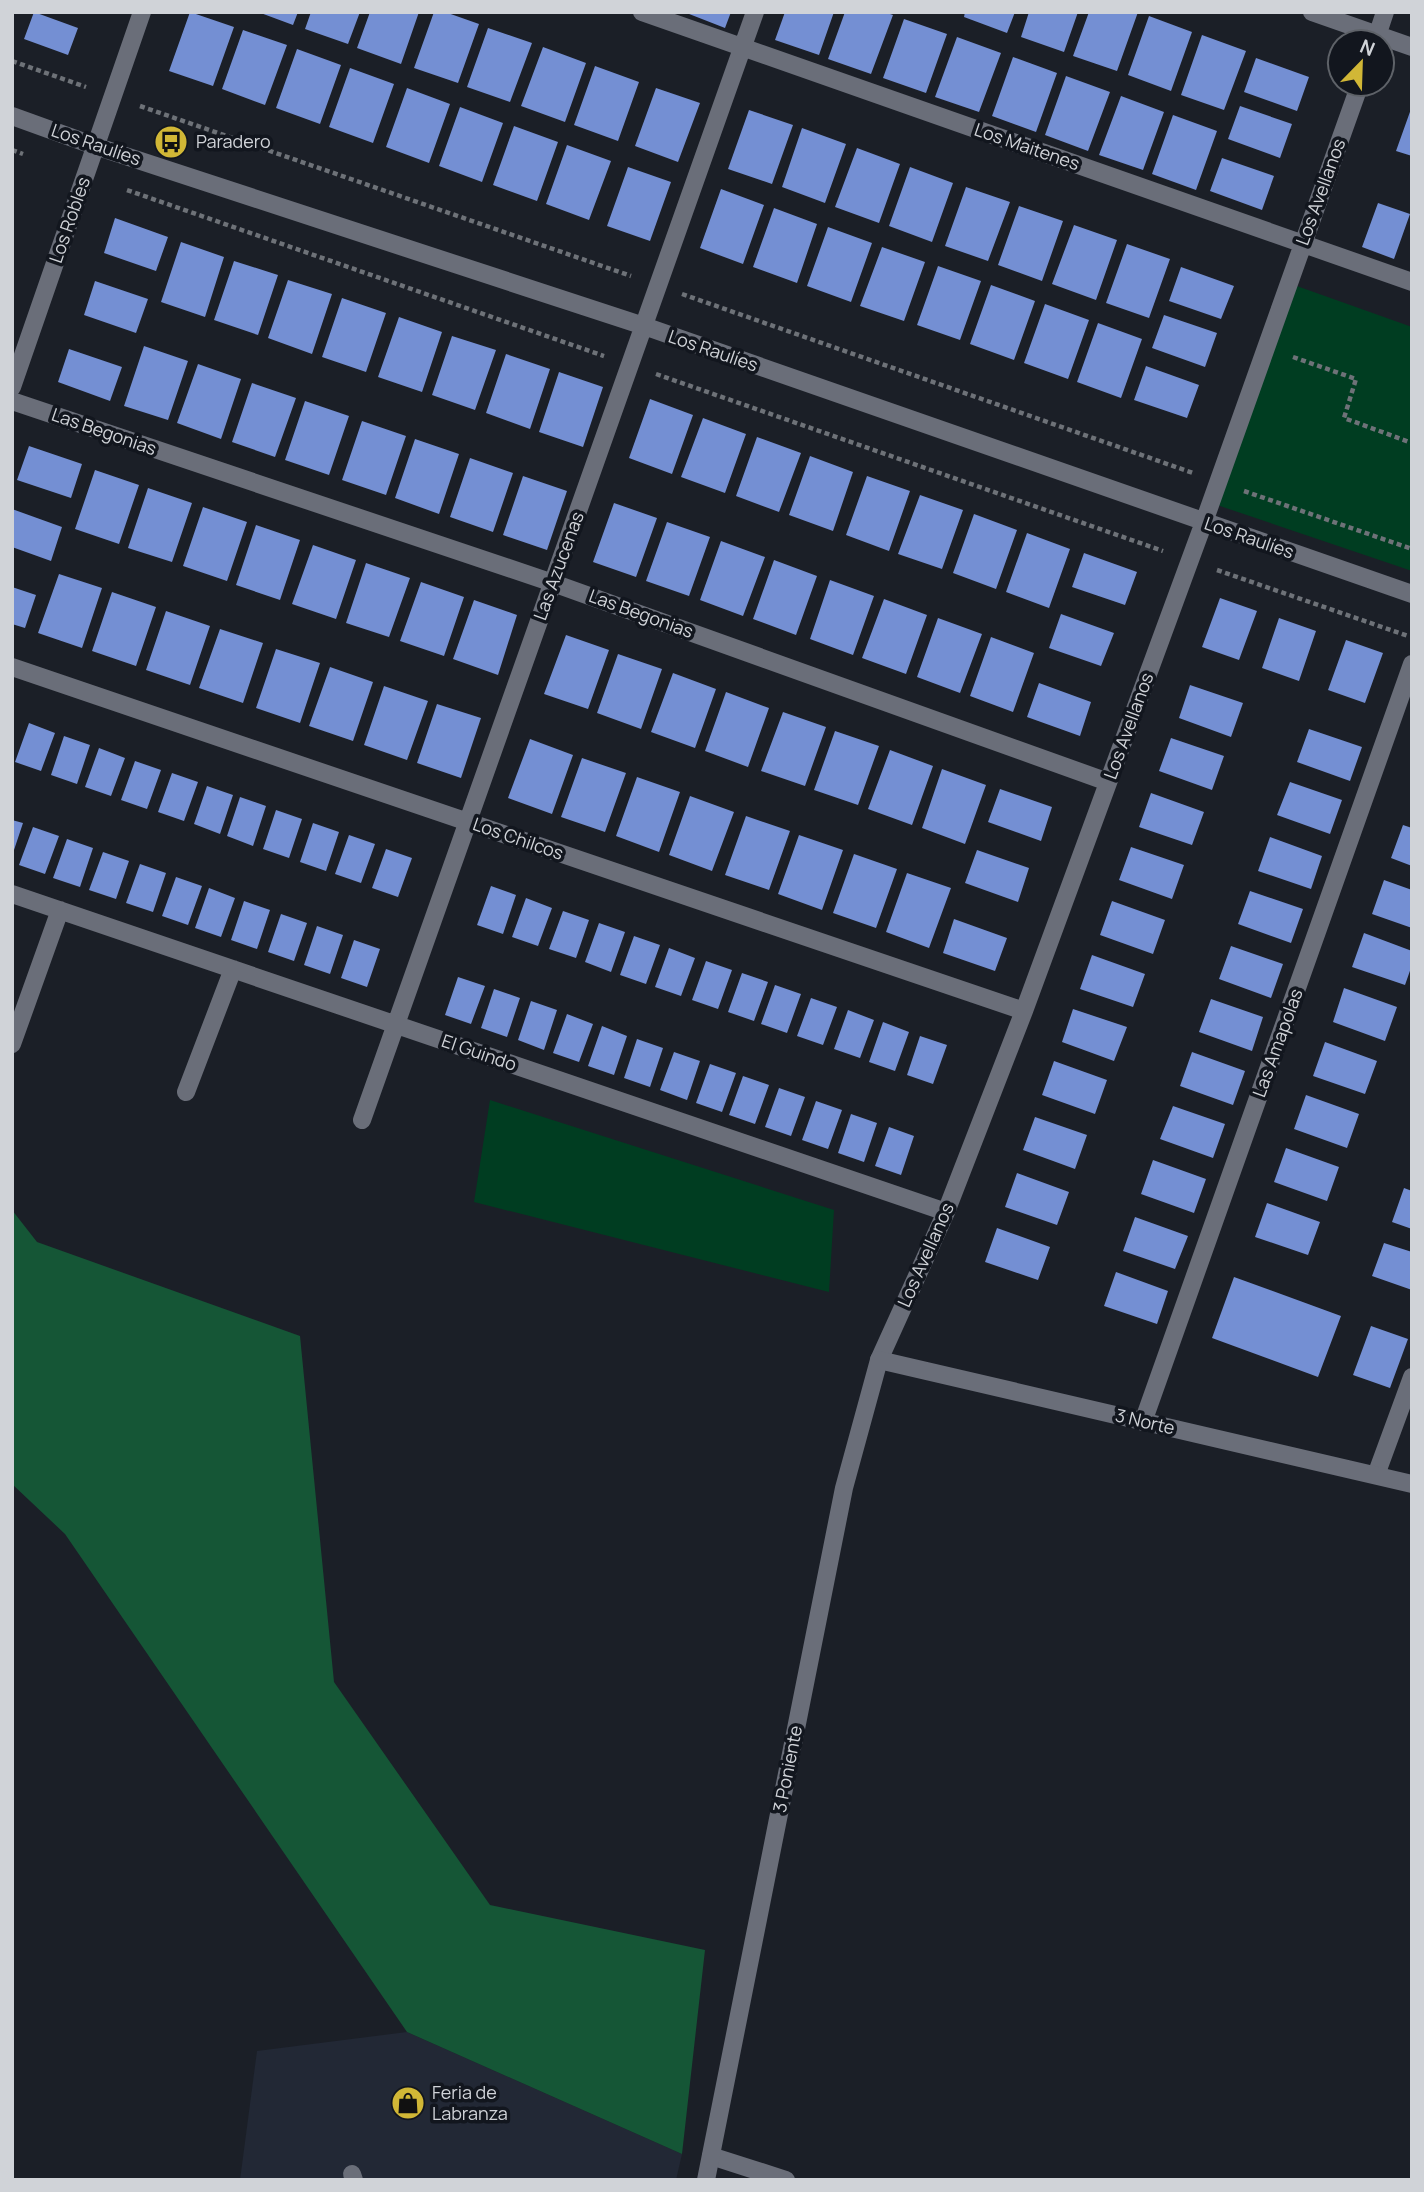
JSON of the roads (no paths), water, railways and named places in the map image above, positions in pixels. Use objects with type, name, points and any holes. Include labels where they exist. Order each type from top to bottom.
[{"type":"street","name":"Los Robles","points":[[12,387],[142,12]]},
{"type":"street","name":"Los Maitenes","points":[[642,12],[1412,282]]},
{"type":"street","name":"Las Azucenas","points":[[362,1120],[755,12]]},
{"type":"street","points":[[1312,12],[1351,28]]},
{"type":"street","name":"Los Avellanos","points":[[879,1360],[946,1212],[1024,1011],[1204,522],[1355,98]]},
{"type":"street","name":"Los Raulíes","points":[[12,116],[95,146],[644,326],[1412,594]]},
{"type":"street","name":"Las Begonias","points":[[12,401],[553,583],[1108,782]]},
{"type":"street","name":"Las Amapolas","points":[[1143,1422],[1412,664]]},
{"type":"street","name":"Los Chilcos","points":[[12,667],[1024,1011]]},
{"type":"street","name":"El Guindo","points":[[12,894],[946,1212]]},
{"type":"street","points":[[12,1044],[60,910]]},
{"type":"street","points":[[186,1092],[233,969]]},
{"type":"street","name":"3 Norte","points":[[879,1360],[1412,1484]]},
{"type":"street","name":"3 Poniente","points":[[706,2180],[844,1488],[879,1360]]},
{"type":"street","points":[[1376,1475],[1412,1377]]},
{"type":"street","points":[[711,2156],[786,2180]]},
{"type":"place","name":"Paradero","points":[[171,142]]},
{"type":"place","name":"Feria de Labranza","points":[[408,2103]]}]
